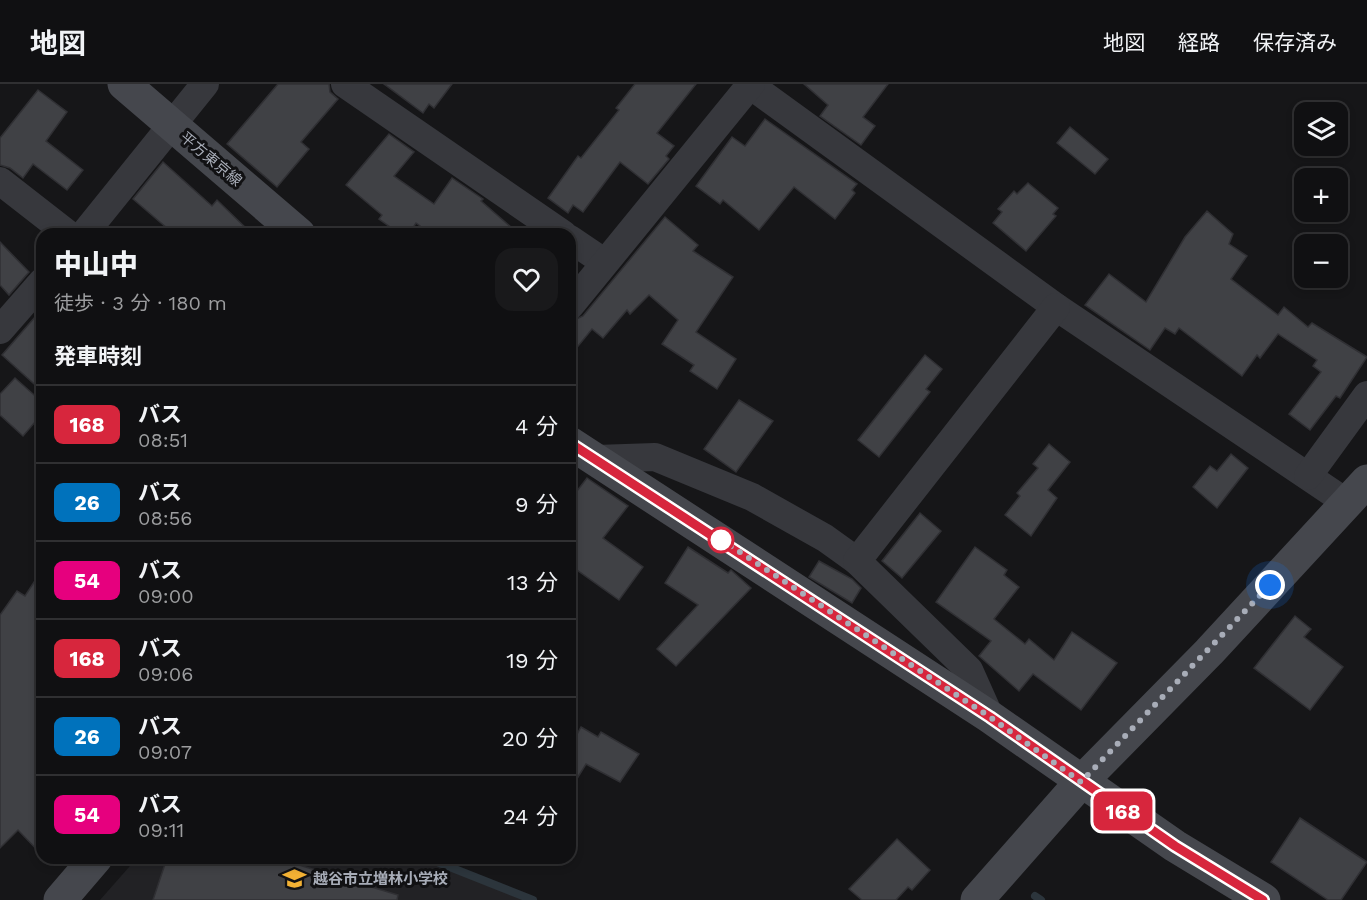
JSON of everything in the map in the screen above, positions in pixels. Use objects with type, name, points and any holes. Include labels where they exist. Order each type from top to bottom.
[{"type":"main road","name":"平方東京線","points":[[124,84],[292,228]]},
{"type":"main road","points":[[583,451],[990,717],[1175,846],[1263,900]]},
{"type":"main road","points":[[977,900],[1081,782],[1209,652],[1357,492]]},
{"type":"main road","points":[[60,900],[91,864]]},
{"type":"street","points":[[89,228],[170,124],[205,84]]},
{"type":"street","points":[[345,84],[554,228]]},
{"type":"street","points":[[576,298],[751,85],[1056,307],[1308,476],[1357,492]]},
{"type":"street","points":[[0,181],[60,228]]},
{"type":"street","points":[[576,243],[604,262]]},
{"type":"street","points":[[0,330],[36,289]]},
{"type":"street","points":[[857,561],[1056,307]]},
{"type":"street","points":[[1308,476],[1367,395]]},
{"type":"street","points":[[583,451],[655,457],[752,497],[825,538],[857,561],[969,670],[990,717]]},
{"type":"shaded area","name":"越谷市立増林小学校","points":[[132,864],[434,864],[527,900],[100,900]]},
{"type":"building","points":[[278,84],[329,84],[330,92],[338,99],[301,142],[309,149],[277,187],[227,144]]},
{"type":"building","points":[[384,84],[452,84],[434,108],[429,104],[423,113]]},
{"type":"building","points":[[635,84],[696,84],[657,133],[674,146],[666,156],[669,159],[648,184],[620,162],[583,212],[573,205],[568,213],[548,198],[578,156],[581,158],[619,110],[616,108]]},
{"type":"building","points":[[804,84],[888,84],[863,117],[875,126],[861,145],[820,116],[828,105]]},
{"type":"building","points":[[38,90],[67,112],[46,141],[83,170],[67,190],[33,164],[23,178],[10,168],[0,165],[0,138]]},
{"type":"building","points":[[765,119],[857,184],[852,190],[855,193],[835,219],[794,187],[759,230],[723,200],[720,204],[696,186],[732,137],[745,146]]},
{"type":"building","points":[[1070,127],[1108,159],[1095,174],[1057,143]]},
{"type":"building","points":[[389,134],[414,152],[394,176],[434,204],[452,178],[483,199],[481,201],[512,228],[423,228],[416,223],[413,228],[392,228],[379,219],[382,215],[346,185]]},
{"type":"building","points":[[163,162],[212,206],[217,200],[246,228],[167,228],[133,199]]},
{"type":"building","points":[[1028,183],[1058,208],[1053,214],[1056,216],[1026,251],[993,223],[1002,212],[998,209],[1014,191],[1017,194]]},
{"type":"building","points":[[1207,211],[1233,234],[1229,244],[1247,256],[1231,279],[1278,315],[1284,307],[1308,327],[1312,323],[1367,357],[1340,398],[1336,396],[1310,430],[1289,414],[1321,372],[1313,366],[1317,360],[1278,334],[1260,358],[1257,355],[1242,376],[1179,328],[1175,334],[1165,328],[1150,350],[1085,305],[1109,274],[1146,302],[1185,237]]},
{"type":"building","points":[[665,217],[698,245],[693,251],[733,277],[696,332],[736,359],[717,389],[690,371],[694,365],[662,344],[678,320],[649,295],[630,314],[627,310],[603,338],[592,329],[576,349],[576,319],[583,316]]},
{"type":"building","points":[[0,242],[29,272],[9,295],[0,285]]},
{"type":"building","points":[[36,316],[36,386],[2,355]]},
{"type":"building","points":[[925,355],[942,369],[926,389],[930,392],[879,457],[858,440]]},
{"type":"building","points":[[15,378],[36,397],[36,421],[23,436],[0,415],[0,394]]},
{"type":"building","points":[[739,400],[773,421],[736,472],[704,449]]},
{"type":"building","points":[[1049,444],[1070,462],[1048,490],[1057,498],[1031,536],[1005,515],[1020,496],[1017,493],[1038,468],[1033,464]]},
{"type":"building","points":[[1231,454],[1248,468],[1217,508],[1193,487],[1210,466],[1217,471]]},
{"type":"building","points":[[587,478],[628,506],[603,538],[643,567],[619,600],[576,569],[576,492]]},
{"type":"building","points":[[920,513],[941,531],[902,578],[882,561]]},
{"type":"building","points":[[688,547],[728,573],[731,570],[751,588],[676,666],[657,649],[698,605],[665,583]]},
{"type":"building","points":[[975,547],[1007,570],[1004,575],[1019,587],[994,619],[1025,644],[1029,639],[1054,660],[1072,632],[1117,663],[1081,710],[1033,674],[1019,691],[979,656],[991,641],[936,602]]},
{"type":"building","points":[[819,561],[852,579],[861,588],[852,603],[809,577]]},
{"type":"building","points":[[36,579],[36,849],[18,830],[0,848],[0,615],[17,591],[25,596]]},
{"type":"building","points":[[1295,616],[1311,629],[1304,637],[1343,667],[1310,710],[1254,668]]},
{"type":"building","points":[[581,727],[598,737],[601,732],[639,754],[620,782],[586,764],[576,780],[576,736]]},
{"type":"building","points":[[1300,818],[1367,862],[1341,900],[1328,900],[1271,862]]},
{"type":"building","points":[[897,839],[930,870],[912,890],[908,887],[896,900],[862,900],[849,889]]},
{"type":"building","points":[[165,864],[296,864],[398,895],[397,900],[153,900]]},
{"type":"waterway","points":[[442,864],[533,900]]},
{"type":"waterway","points":[[1035,896],[1041,900]]},
{"type":"bus line","name":"168","points":[[576,447],[990,717],[1175,846],[1263,900]]},
{"type":"place","name":"越谷市立増林小学校","points":[[295,879]]},
{"type":"route","points":[[721,540],[717,537],[990,717],[1081,782],[1209,652],[1270,585]]}]
